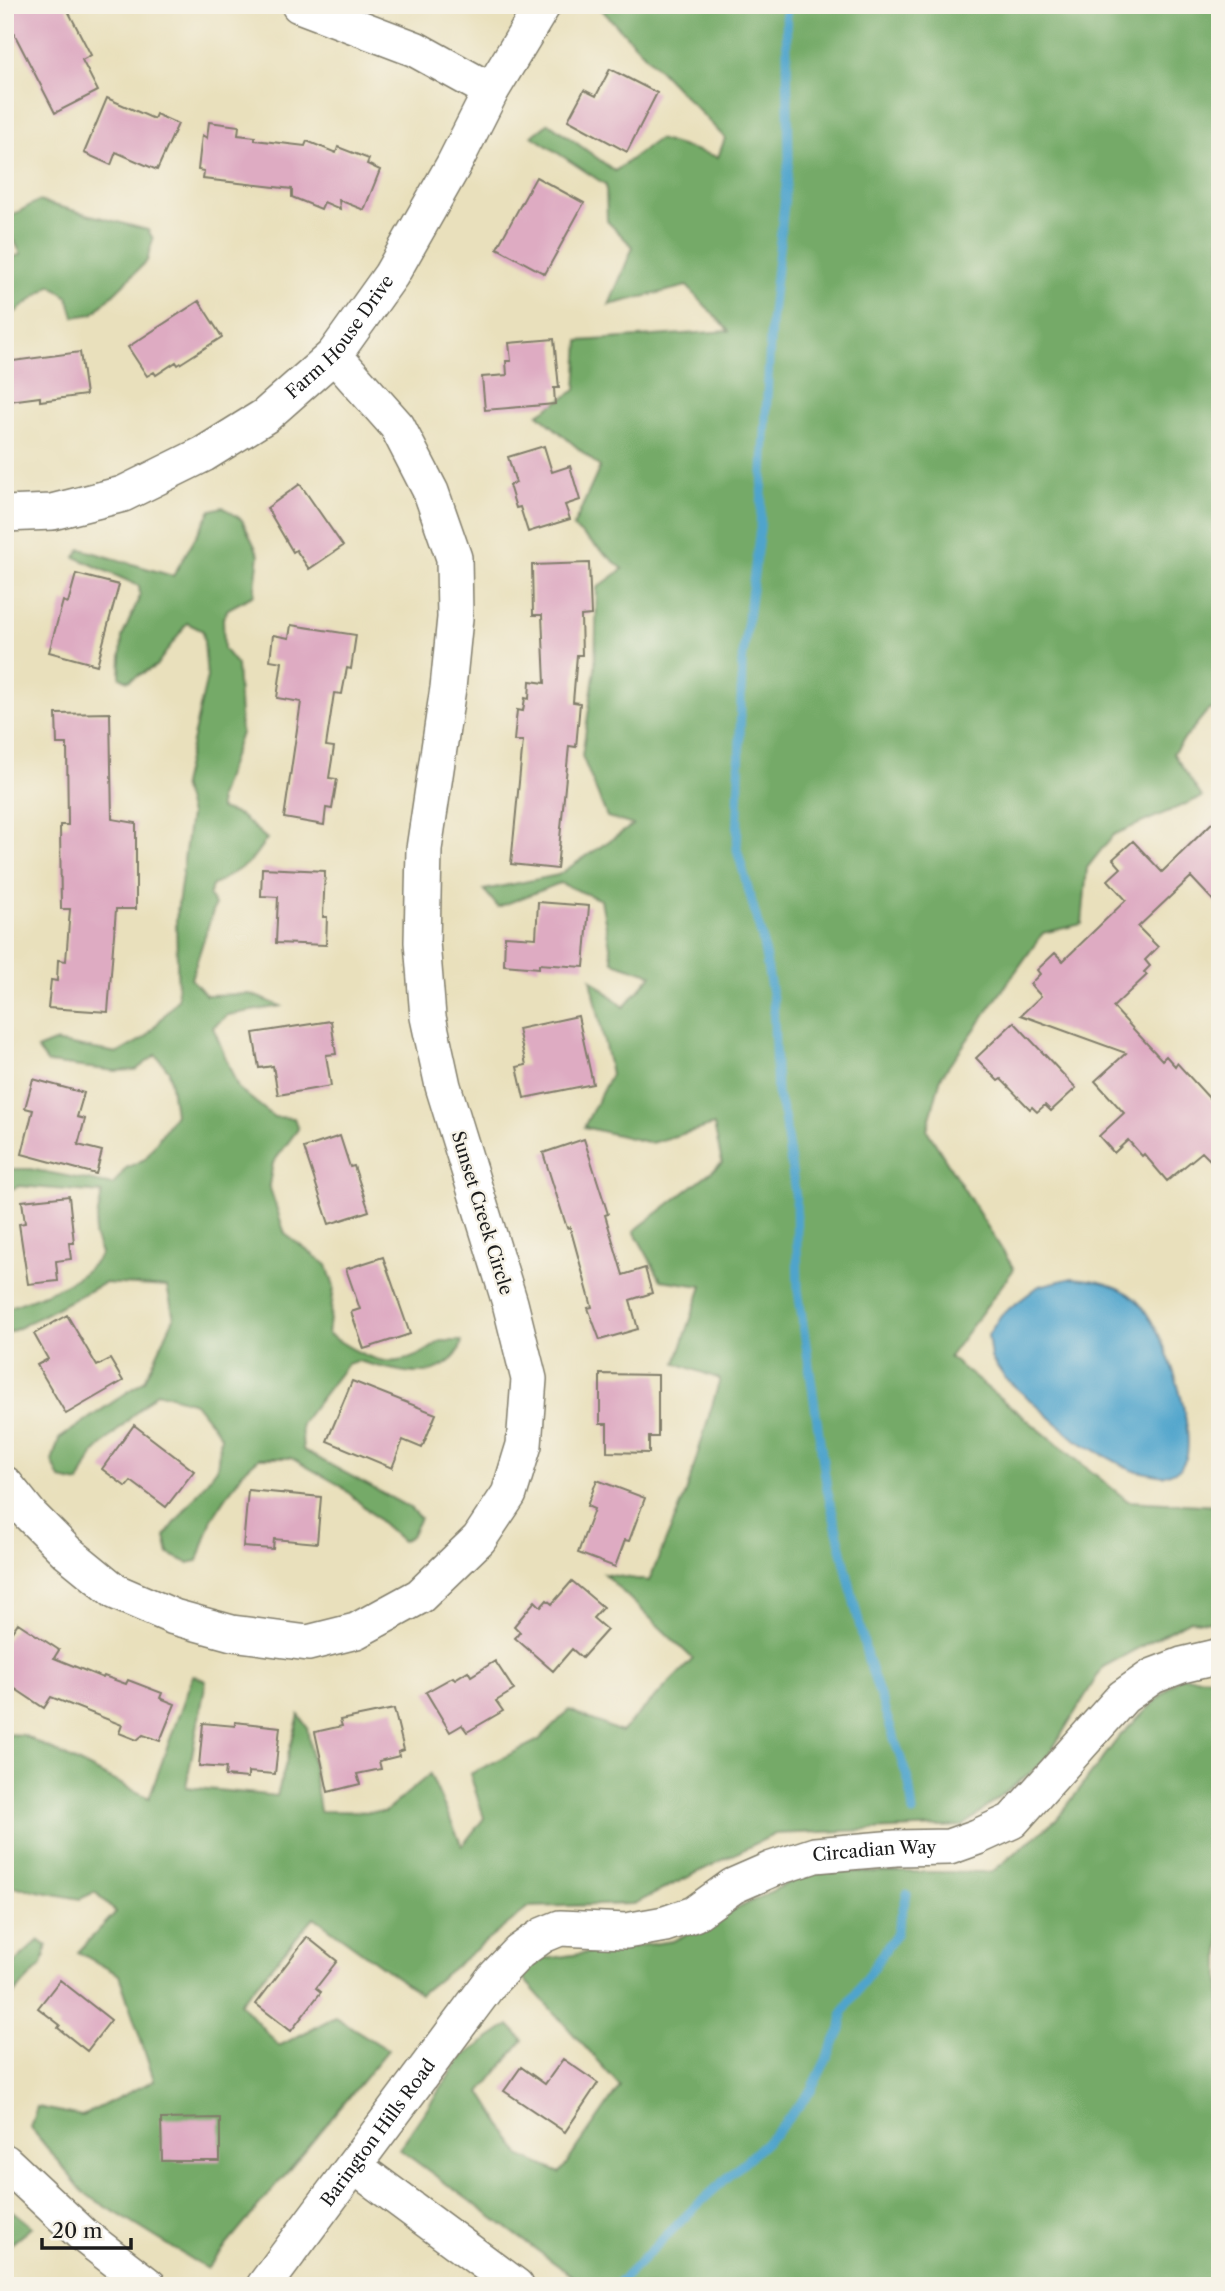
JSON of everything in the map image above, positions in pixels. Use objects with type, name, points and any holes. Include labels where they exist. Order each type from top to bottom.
[{"type":"street","points":[[299,5],[415,49],[491,91]]},
{"type":"street","name":"Farm House Drive","points":[[5,514],[52,512],[123,494],[204,454],[265,416],[334,355],[391,275],[453,166],[491,91],[543,5]]},
{"type":"street","name":"Sunset Creek Circle","points":[[5,1484],[30,1516],[67,1552],[116,1592],[174,1617],[232,1633],[307,1643],[356,1631],[420,1596],[479,1539],[509,1494],[524,1446],[529,1380],[510,1303],[443,1086],[427,1005],[422,942],[424,849],[455,618],[454,558],[431,492],[397,426],[334,355]]},
{"type":"street","name":"Circadian Way","points":[[492,1980],[519,1952],[543,1935],[560,1928],[626,1931],[665,1924],[694,1914],[733,1886],[772,1869],[815,1855],[896,1848],[949,1847],[977,1837],[1012,1821],[1123,1697],[1153,1675],[1220,1656]]},
{"type":"street","name":"Barington Hills Road","points":[[264,2286],[492,1980]]},
{"type":"street","points":[[5,2162],[82,2234],[149,2286]]},
{"type":"street","points":[[354,2166],[516,2286]]},
{"type":"green space","points":[[597,5],[1220,5],[1220,709],[1208,710],[1173,753],[1202,797],[1113,835],[1087,868],[1082,924],[1043,933],[941,1077],[927,1130],[1014,1269],[949,1357],[1128,1501],[1220,1506],[1220,1623],[1190,1620],[1103,1667],[1045,1761],[963,1826],[775,1834],[634,1904],[529,1907],[420,1994],[314,1917],[240,2003],[279,2046],[335,2017],[388,2050],[207,2269],[84,2193],[30,2127],[37,2107],[82,2116],[154,2080],[119,1975],[78,1952],[116,1912],[95,1892],[80,1899],[5,1885],[5,1734],[23,1735],[149,1798],[193,1675],[206,1681],[186,1787],[277,1796],[299,1715],[307,1727],[320,1811],[385,1812],[430,1774],[462,1846],[484,1818],[470,1774],[539,1740],[569,1710],[621,1732],[693,1659],[604,1574],[649,1581],[686,1493],[720,1379],[676,1363],[702,1286],[661,1280],[634,1231],[722,1163],[714,1125],[651,1143],[584,1127],[611,1074],[591,979],[624,1007],[652,975],[613,962],[601,900],[560,883],[498,907],[484,890],[558,875],[633,825],[607,817],[582,756],[595,669],[597,588],[623,569],[573,527],[600,467],[538,414],[576,390],[579,341],[729,331],[687,286],[609,305],[633,247],[607,221],[606,185],[532,136],[549,123],[615,171],[658,139],[718,157],[725,138]]},
{"type":"green space","points":[[38,201],[148,230],[153,239],[147,261],[93,314],[74,317],[68,297],[51,285],[5,320],[5,261],[21,254],[8,228],[11,216]]},
{"type":"green space","points":[[223,507],[242,520],[259,555],[254,595],[228,609],[223,618],[224,649],[237,665],[241,733],[219,798],[220,809],[239,815],[267,839],[249,863],[212,886],[209,896],[215,905],[191,979],[206,995],[250,994],[281,1006],[228,1015],[213,1027],[238,1088],[274,1117],[294,1118],[298,1129],[273,1163],[269,1185],[285,1234],[327,1265],[334,1287],[328,1334],[357,1351],[384,1361],[410,1358],[425,1352],[440,1341],[462,1341],[451,1360],[439,1368],[424,1372],[403,1372],[357,1361],[347,1364],[301,1424],[303,1450],[410,1508],[420,1518],[411,1536],[402,1541],[341,1486],[291,1458],[259,1458],[243,1472],[212,1519],[198,1561],[188,1563],[169,1554],[165,1536],[217,1468],[221,1436],[195,1403],[157,1392],[93,1454],[79,1483],[60,1479],[52,1461],[59,1439],[145,1380],[174,1318],[167,1287],[104,1283],[5,1335],[5,1309],[70,1282],[92,1265],[101,1254],[94,1235],[102,1193],[19,1186],[5,1192],[5,1169],[30,1169],[113,1185],[126,1168],[145,1159],[175,1114],[169,1071],[156,1055],[136,1070],[115,1071],[48,1063],[37,1049],[54,1042],[118,1053],[146,1037],[178,999],[176,920],[190,815],[182,785],[207,677],[203,631],[187,623],[156,666],[128,681],[120,677],[122,637],[140,596],[139,586],[75,557],[81,549],[173,576],[211,510]]},
{"type":"green space","points":[[1180,1677],[1220,1678],[1220,2286],[586,2286],[399,2149],[462,2057],[509,2025],[523,2040],[481,2092],[521,2156],[560,2173],[620,2086],[521,1976],[530,1961],[673,1941],[810,1872],[992,1872],[1057,1819],[1119,1737]]},
{"type":"green space","points":[[39,1940],[47,1946],[42,1965],[5,2003],[5,1980],[16,1961]]},
{"type":"green space","points":[[5,2205],[32,2227],[6,2248],[5,2248]]},
{"type":"water","points":[[1072,1278],[1106,1283],[1129,1294],[1157,1331],[1174,1373],[1185,1418],[1187,1455],[1180,1469],[1163,1476],[1131,1470],[1076,1440],[1005,1378],[991,1358],[988,1335],[1001,1315],[1039,1286]]},
{"type":"building","points":[[5,5],[65,5],[91,55],[82,60],[98,91],[55,113],[5,16]]},
{"type":"building","points":[[610,69],[657,93],[627,152],[568,120],[584,90],[596,96]]},
{"type":"building","points":[[107,98],[154,119],[156,114],[178,124],[157,170],[116,152],[111,165],[84,153]]},
{"type":"building","points":[[209,122],[239,126],[238,135],[255,137],[255,140],[305,146],[307,141],[336,153],[338,147],[369,159],[367,164],[380,170],[364,210],[339,200],[340,209],[324,202],[321,209],[292,197],[292,189],[203,179],[204,171],[198,170],[202,135],[207,138]]},
{"type":"building","points":[[536,177],[584,203],[545,274],[497,248]]},
{"type":"building","points":[[199,301],[222,337],[178,365],[176,362],[156,375],[154,372],[147,376],[128,347]]},
{"type":"building","points":[[554,339],[559,388],[554,388],[555,404],[485,410],[482,377],[507,375],[506,361],[511,361],[509,343]]},
{"type":"building","points":[[80,352],[86,395],[40,401],[40,397],[10,401],[5,362]]},
{"type":"building","points":[[544,446],[552,472],[570,466],[580,500],[565,505],[570,519],[528,532],[520,507],[516,508],[509,485],[516,483],[508,457]]},
{"type":"building","points":[[300,484],[343,546],[309,569],[296,550],[293,552],[267,508]]},
{"type":"building","points":[[589,563],[591,615],[581,616],[582,655],[577,655],[573,702],[580,703],[576,747],[569,746],[557,869],[511,864],[523,741],[514,741],[517,710],[523,711],[525,698],[529,699],[530,681],[545,683],[542,615],[533,615],[532,565]]},
{"type":"building","points":[[76,574],[119,585],[97,665],[49,652],[63,601],[68,603]]},
{"type":"building","points":[[291,625],[356,635],[351,669],[347,668],[342,694],[334,693],[326,746],[334,747],[329,778],[337,779],[332,809],[326,808],[324,825],[284,818],[301,702],[277,698],[282,662],[270,660],[273,635],[289,638]]},
{"type":"building","points":[[110,713],[112,819],[136,823],[136,909],[116,909],[108,1012],[48,1008],[51,980],[57,981],[58,960],[66,961],[70,909],[61,909],[60,825],[68,825],[67,744],[57,744],[56,714]]},
{"type":"building","points":[[1220,815],[1220,908],[1191,877],[1138,927],[1158,947],[1145,960],[1150,966],[1144,972],[1147,975],[1113,1007],[1162,1060],[1166,1056],[1175,1066],[1177,1063],[1220,1110],[1220,1170],[1202,1152],[1167,1181],[1128,1140],[1114,1153],[1099,1136],[1124,1113],[1095,1081],[1126,1053],[1021,1015],[1041,996],[1030,984],[1040,974],[1037,970],[1055,953],[1063,961],[1126,900],[1108,880],[1121,868],[1113,859],[1133,841],[1162,872]]},
{"type":"building","points":[[262,868],[325,871],[323,917],[327,917],[326,945],[276,943],[278,897],[261,896]]},
{"type":"building","points":[[538,902],[589,906],[584,967],[539,964],[539,968],[504,965],[505,936],[536,938]]},
{"type":"building","points":[[578,1016],[593,1084],[524,1098],[517,1067],[526,1065],[518,1029]]},
{"type":"building","points":[[331,1021],[336,1054],[326,1055],[331,1086],[278,1095],[273,1066],[259,1068],[253,1033]]},
{"type":"building","points":[[1014,1022],[1076,1088],[1051,1111],[1045,1105],[1037,1112],[1032,1107],[1030,1109],[976,1058]]},
{"type":"building","points":[[33,1079],[84,1093],[77,1117],[85,1119],[78,1145],[102,1151],[96,1174],[22,1154],[33,1110],[25,1108]]},
{"type":"building","points":[[340,1136],[350,1167],[354,1166],[369,1211],[329,1224],[304,1148]]},
{"type":"building","points":[[584,1139],[608,1214],[605,1215],[623,1275],[645,1268],[652,1293],[630,1300],[638,1329],[600,1340],[588,1308],[592,1307],[570,1227],[567,1228],[543,1153]]},
{"type":"building","points":[[69,1196],[74,1243],[69,1243],[71,1259],[56,1261],[58,1281],[28,1284],[19,1224],[25,1223],[22,1201]]},
{"type":"building","points":[[383,1257],[410,1334],[364,1349],[351,1312],[360,1309],[346,1269]]},
{"type":"building","points":[[67,1315],[97,1366],[110,1359],[123,1381],[66,1414],[37,1365],[48,1359],[34,1334]]},
{"type":"building","points":[[600,1374],[658,1375],[658,1437],[649,1437],[649,1453],[607,1452],[607,1424],[600,1424]]},
{"type":"building","points":[[352,1381],[436,1414],[422,1448],[403,1440],[392,1468],[327,1441]]},
{"type":"building","points":[[134,1425],[194,1471],[166,1507],[131,1481],[126,1487],[102,1469]]},
{"type":"building","points":[[597,1480],[645,1498],[629,1541],[625,1540],[615,1567],[578,1553],[594,1509],[587,1506]]},
{"type":"building","points":[[248,1490],[321,1497],[317,1543],[274,1539],[273,1549],[243,1547]]},
{"type":"building","points":[[572,1581],[603,1607],[593,1618],[607,1630],[582,1658],[572,1649],[553,1671],[515,1638],[520,1632],[514,1626],[535,1601],[541,1607],[547,1600],[552,1604]]},
{"type":"building","points":[[18,1623],[59,1650],[54,1658],[103,1678],[104,1676],[126,1684],[128,1680],[162,1693],[160,1698],[175,1704],[160,1741],[143,1735],[137,1740],[119,1733],[122,1725],[51,1697],[44,1708],[5,1682],[5,1642]]},
{"type":"building","points":[[495,1661],[514,1690],[496,1701],[503,1711],[467,1732],[462,1725],[450,1732],[426,1692],[468,1671],[471,1676]]},
{"type":"building","points":[[394,1709],[404,1750],[398,1752],[399,1756],[379,1761],[381,1769],[357,1774],[360,1784],[328,1792],[315,1732],[342,1726],[340,1720]]},
{"type":"building","points":[[235,1722],[280,1727],[275,1774],[248,1772],[248,1778],[225,1776],[226,1768],[199,1766],[203,1723],[235,1726]]},
{"type":"building","points":[[307,1937],[337,1961],[316,1988],[321,1992],[291,2031],[256,2004]]},
{"type":"building","points":[[60,1980],[111,2020],[87,2051],[38,2008]]},
{"type":"building","points":[[563,2059],[598,2083],[565,2132],[504,2091],[521,2067],[545,2084]]},
{"type":"building","points":[[220,2118],[220,2161],[162,2161],[161,2119]]},
{"type":"waterway","points":[[786,5],[789,159],[771,323],[760,529],[742,663],[737,849],[762,938],[773,999],[777,1093],[784,1116],[796,1199],[798,1290],[827,1489],[868,1660],[909,1783],[913,1812]]},
{"type":"waterway","points":[[616,2286],[692,2210],[776,2133],[811,2091],[841,2029],[843,2012],[896,1934],[907,1894]]}]
